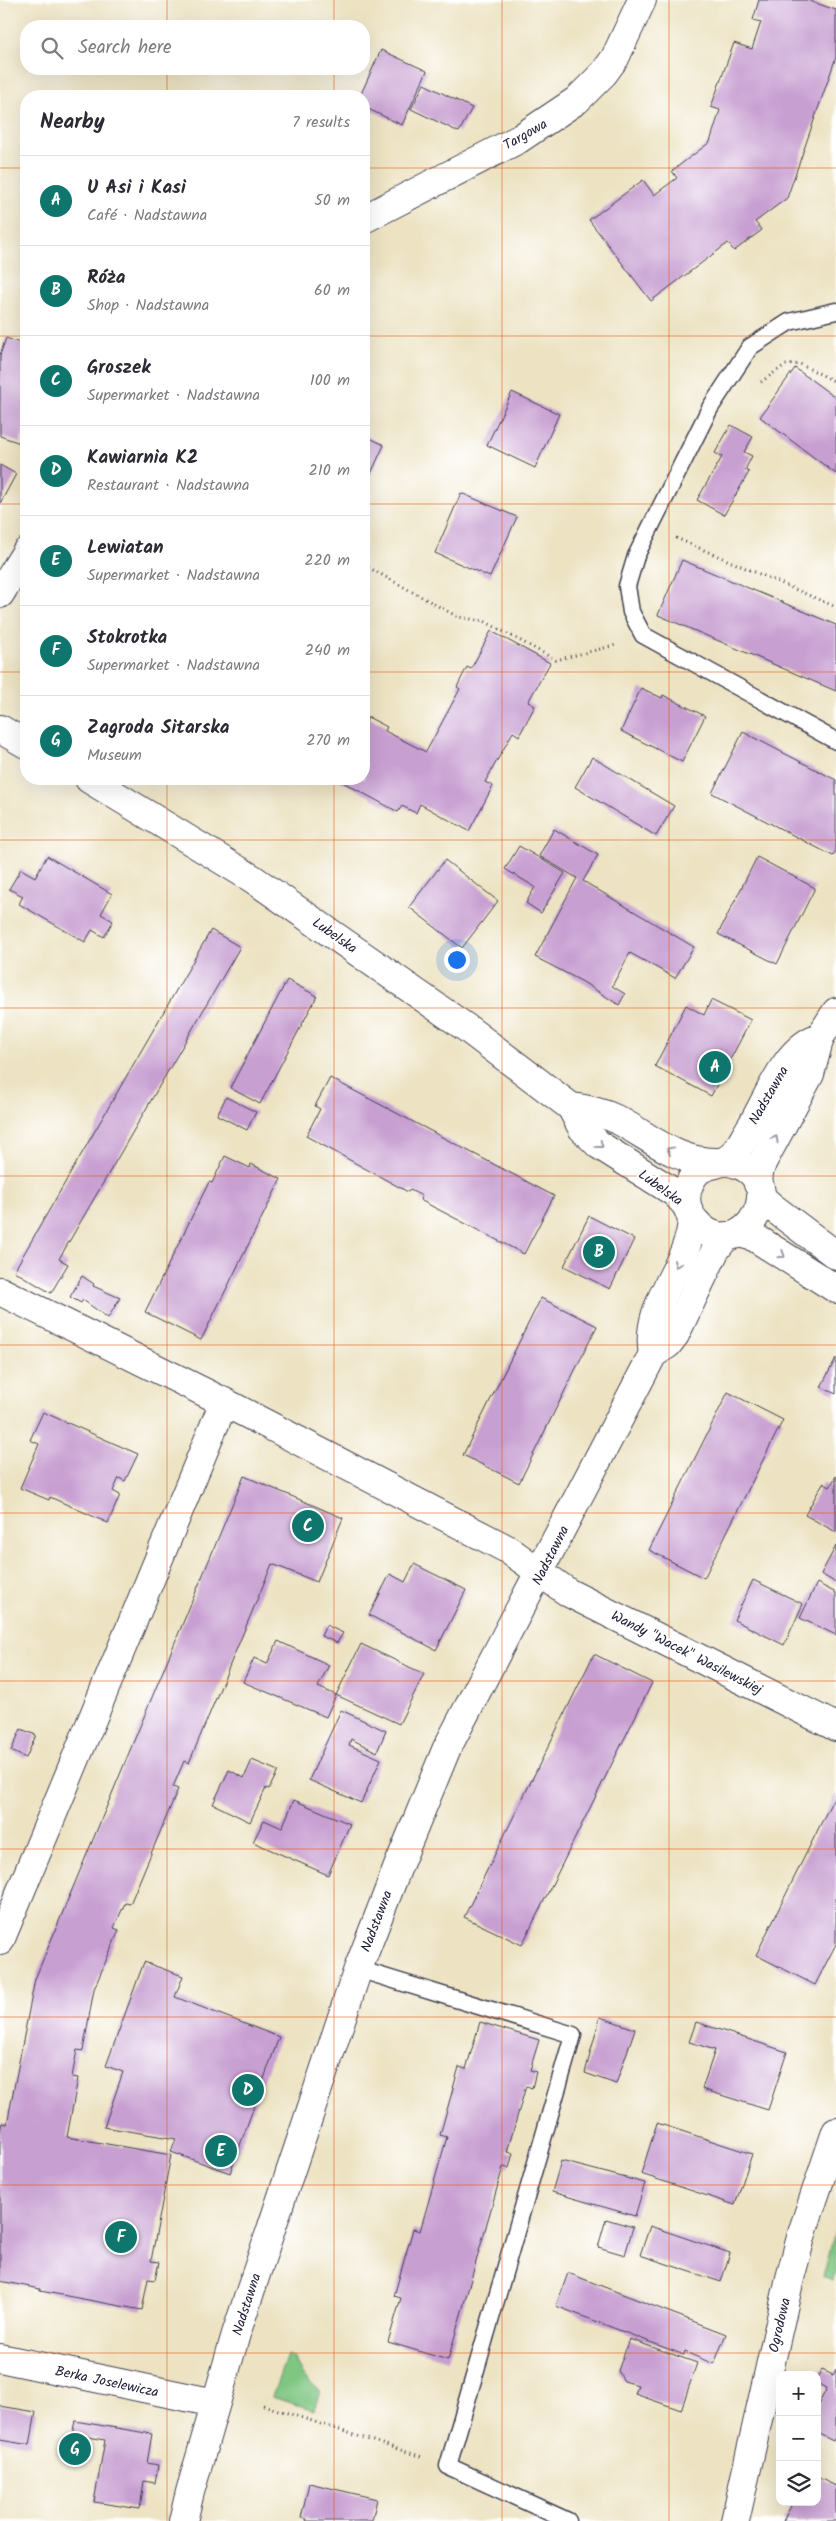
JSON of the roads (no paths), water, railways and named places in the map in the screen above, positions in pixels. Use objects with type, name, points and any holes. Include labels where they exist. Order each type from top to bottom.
[{"type":"street","name":"Targowa","points":[[370,216],[520,139],[577,100],[604,73],[615,58],[642,0]]},
{"type":"street","points":[[0,594],[20,562]]},
{"type":"street","points":[[0,730],[20,741]]},
{"type":"street","name":"Lubelska","points":[[99,785],[209,851],[305,914],[468,1029],[571,1106],[582,1128],[599,1145],[675,1193],[690,1212]]},
{"type":"street","name":"Nadstawna","points":[[760,1190],[758,1172],[810,1074],[820,1038],[836,1012]]},
{"type":"street","name":"Nadstawna","points":[[720,1161],[735,1152],[790,1058],[804,1044],[820,1038]]},
{"type":"street","name":"Lubelska","points":[[571,1106],[594,1110],[616,1119],[683,1158],[702,1162],[720,1161]]},
{"type":"street","points":[[836,1255],[772,1207],[748,1169],[740,1165],[720,1161],[703,1168],[693,1178],[687,1191],[690,1212],[703,1230],[754,1237],[836,1289]]},
{"type":"street","points":[[733,1234],[756,1218],[760,1190]]},
{"type":"street","name":"Nadstawna","points":[[653,1354],[651,1338],[655,1315],[687,1240],[690,1212]]},
{"type":"street","name":"Nadstawna","points":[[183,2521],[236,2334],[358,1969],[446,1750],[540,1574],[653,1354],[668,1344],[675,1335],[715,1251],[733,1234]]},
{"type":"street","name":"Wandy \"Wacek\" Wasilewskiej","points":[[0,1291],[224,1402],[507,1549],[569,1593],[836,1727]]},
{"type":"street","points":[[0,1941],[224,1402]]},
{"type":"street","name":"Ogrodowa","points":[[735,2521],[792,2269],[836,2132]]},
{"type":"street","name":"Berka Joselewicza","points":[[0,2358],[215,2403]]},
{"type":"lane","points":[[836,311],[789,322],[750,348],[710,408],[636,556],[627,586],[630,612],[643,635],[836,741]]},
{"type":"lane","points":[[358,1969],[573,2035],[448,2466],[568,2521]]},
{"type":"place","name":"U Asi i Kasi","points":[[715,1067]]},
{"type":"place","name":"Róża","points":[[599,1252]]},
{"type":"place","name":"Groszek","points":[[308,1526]]},
{"type":"place","name":"Kawiarnia K2","points":[[248,2090]]},
{"type":"place","name":"Lewiatan","points":[[221,2151]]},
{"type":"place","name":"Stokrotka","points":[[121,2237]]},
{"type":"place","name":"Zagroda Sitarska","points":[[75,2449]]}]
